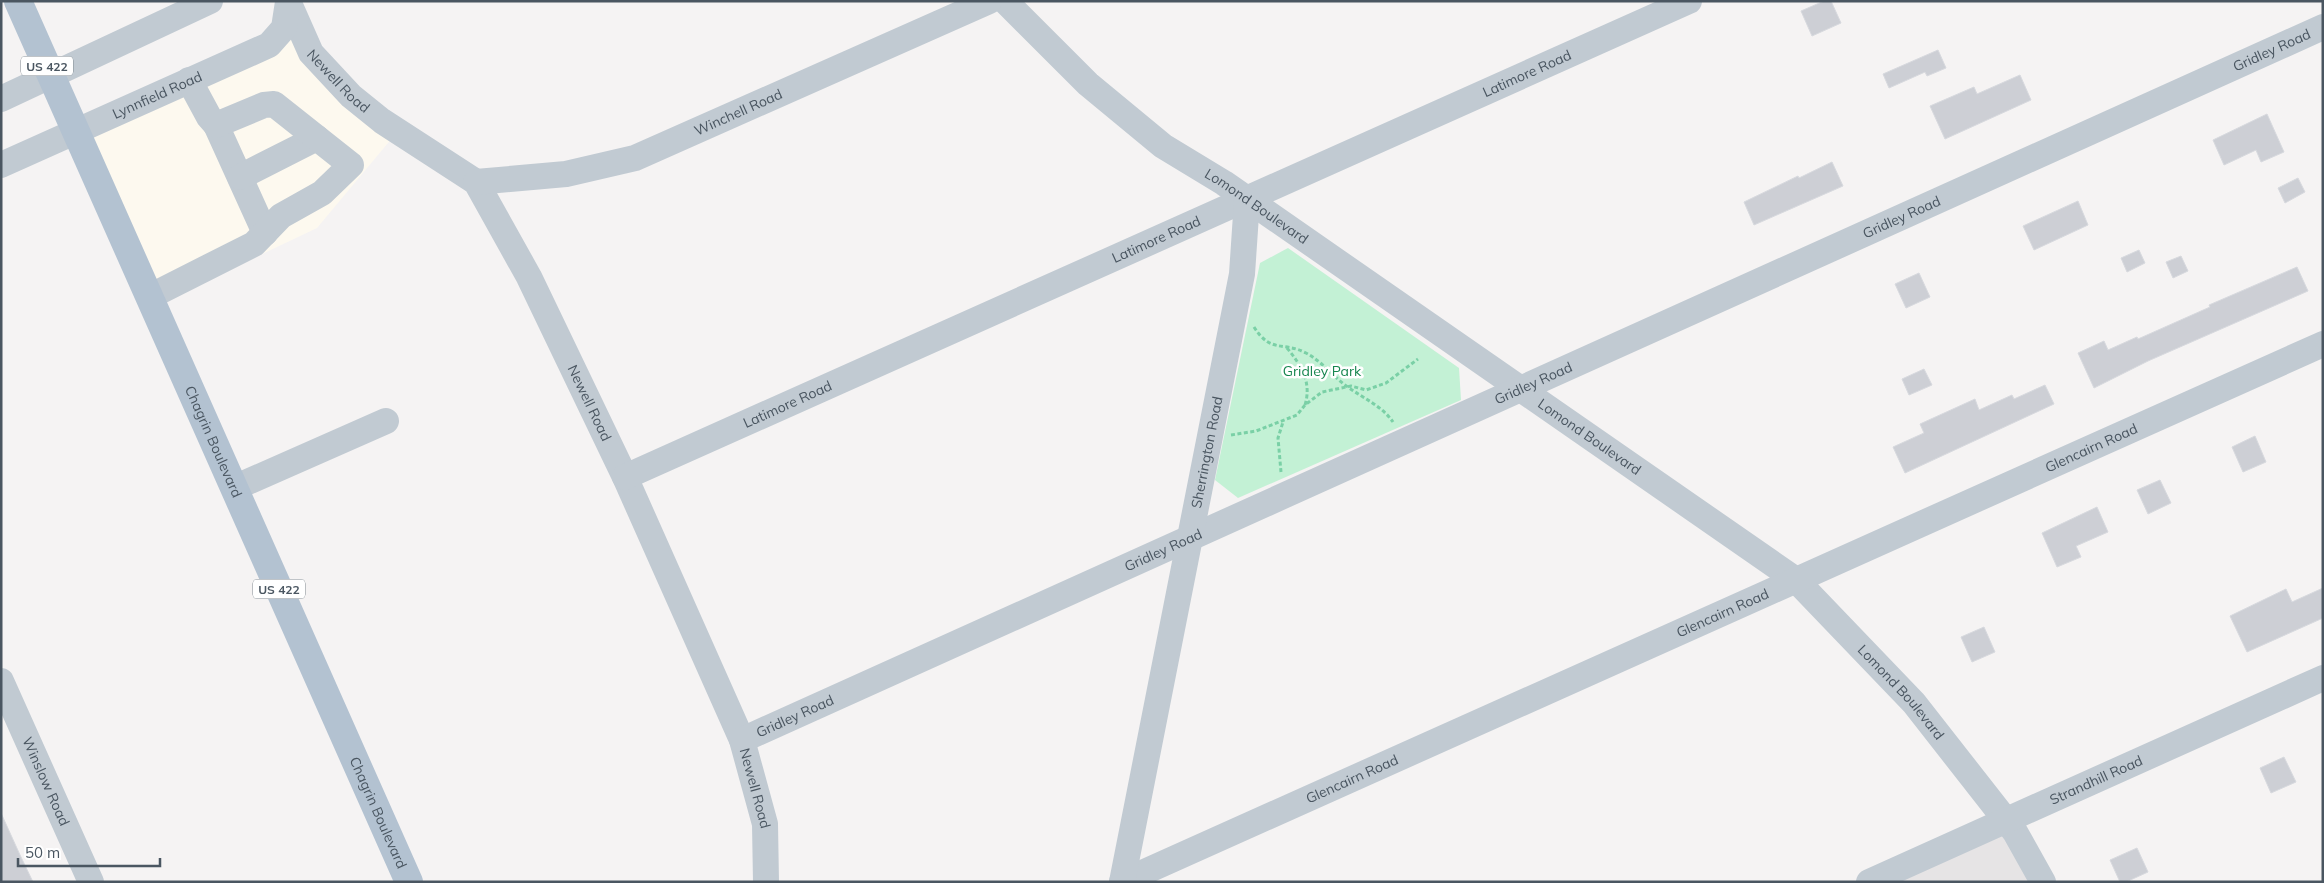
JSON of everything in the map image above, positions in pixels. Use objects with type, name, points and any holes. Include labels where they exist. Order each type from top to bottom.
[{"type":"main road","name":"Chagrin Boulevard","points":[[18,1],[409,882]]},
{"type":"street","points":[[1,99],[210,1]]},
{"type":"street","name":"Winchell Road","points":[[476,182],[566,174],[635,158],[989,1]]},
{"type":"street","name":"Lomond Boulevard","points":[[1004,1],[1088,84],[1163,146],[1248,200],[1796,580],[1914,703],[2015,832],[2043,882]]},
{"type":"street","name":"Latimore Road","points":[[625,477],[1248,200],[1689,1]]},
{"type":"street","name":"Newell Road","points":[[288,2],[311,52],[351,96],[382,121],[476,182],[529,277],[625,477],[742,740],[766,824],[766,882]]},
{"type":"street","name":"Lynnfield Road","points":[[1,166],[269,45],[284,28],[288,2]]},
{"type":"street","name":"Gridley Road","points":[[742,740],[2323,27]]},
{"type":"street","points":[[190,80],[208,117],[216,125],[265,233]]},
{"type":"street","points":[[150,296],[254,244],[281,216],[322,193],[351,165],[274,104],[264,106],[216,125]]},
{"type":"street","points":[[240,177],[317,138]]},
{"type":"street","name":"Sherrington Road","points":[[1122,882],[1242,274],[1248,200]]},
{"type":"street","name":"Glencairn Road","points":[[1122,882],[2323,344]]},
{"type":"street","points":[[234,488],[386,421]]},
{"type":"street","name":"Strandhill Road","points":[[1869,882],[2323,678]]},
{"type":"street","name":"Winslow Road","points":[[1,680],[91,882]]},
{"type":"path","points":[[1251,322],[1269,344],[1304,352],[1322,362],[1347,387],[1385,411],[1395,425]]},
{"type":"path","points":[[1286,348],[1302,365],[1308,396],[1305,405]]},
{"type":"path","points":[[1228,436],[1256,431],[1296,416],[1305,405],[1322,392],[1347,387],[1366,390],[1386,383],[1418,359]]},
{"type":"path","points":[[1282,476],[1279,465],[1278,438],[1283,421]]},
{"type":"shaded area","points":[[303,35],[398,131],[317,228],[155,305],[77,131],[269,45]]},
{"type":"shaded area","points":[[2005,821],[2043,882],[1869,882]]},
{"type":"green space","name":"Gridley Park","points":[[1288,248],[1459,368],[1461,400],[1238,498],[1215,480],[1260,263]]},
{"type":"building","points":[[1824,1],[1831,1],[1841,23],[1812,36],[1801,11]]},
{"type":"building","points":[[1938,50],[1946,68],[1927,76],[1925,72],[1889,88],[1883,74]]},
{"type":"building","points":[[2020,75],[2031,100],[1945,139],[1930,106],[1974,87],[1977,94]]},
{"type":"building","points":[[2267,114],[2284,152],[2261,162],[2256,150],[2224,165],[2213,140]]},
{"type":"building","points":[[1832,162],[1843,186],[1754,225],[1744,202]]},
{"type":"building","points":[[2298,178],[2305,192],[2285,203],[2278,188]]},
{"type":"building","points":[[2078,201],[2088,225],[2034,250],[2023,226]]},
{"type":"building","points":[[2139,250],[2145,263],[2127,272],[2121,258]]},
{"type":"building","points":[[2181,256],[2188,271],[2173,278],[2166,262]]},
{"type":"building","points":[[2297,267],[2308,291],[2148,361],[2094,388],[2078,353],[2104,341],[2108,350],[2137,337],[2138,339],[2210,307],[2209,305]]},
{"type":"building","points":[[1919,273],[1930,297],[1906,308],[1895,284]]},
{"type":"building","points":[[1924,369],[1932,385],[1909,395],[1902,379]]},
{"type":"building","points":[[2045,385],[2054,404],[1905,473],[1893,447],[1924,433],[1920,424],[1975,399],[1979,410],[2012,395],[2014,399]]},
{"type":"building","points":[[2255,436],[2266,462],[2243,472],[2232,447]]},
{"type":"building","points":[[2160,480],[2171,503],[2148,514],[2137,490]]},
{"type":"building","points":[[2097,507],[2108,532],[2076,546],[2081,557],[2057,567],[2042,533]]},
{"type":"building","points":[[2323,588],[2323,618],[2247,652],[2230,616],[2286,589],[2292,602]]},
{"type":"building","points":[[1984,627],[1995,652],[1972,662],[1961,637]]},
{"type":"building","points":[[2284,757],[2296,782],[2271,793],[2260,768]]},
{"type":"building","points":[[1,813],[20,855],[33,882],[1,882]]},
{"type":"building","points":[[2137,848],[2148,872],[2126,882],[2120,882],[2110,860]]}]
